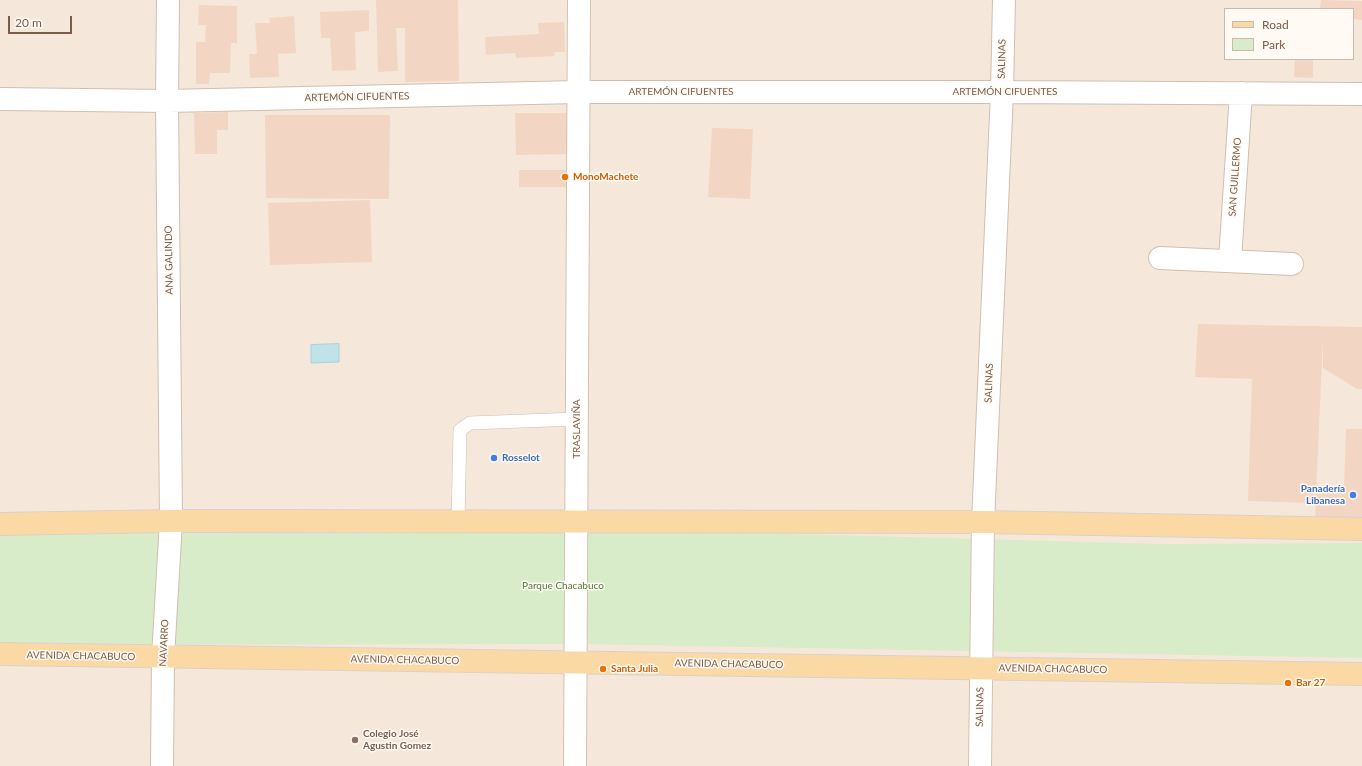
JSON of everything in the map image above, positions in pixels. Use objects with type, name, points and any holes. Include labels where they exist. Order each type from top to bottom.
[{"type":"main road","points":[[0,524],[171,521],[984,522],[1362,529]]},
{"type":"main road","name":"AVENIDA CHACABUCO","points":[[0,654],[1362,674]]},
{"type":"street","name":"ANA GALINDO","points":[[168,0],[167,101],[171,521]]},
{"type":"street","name":"TRASLAVIÑA","points":[[575,766],[579,0]]},
{"type":"street","name":"SALINAS","points":[[980,766],[984,522],[1002,92],[1004,0]]},
{"type":"street","name":"ARTEMÓN CIFUENTES","points":[[0,99],[167,101],[578,92],[1362,94]]},
{"type":"street","name":"SAN GUILLERMO","points":[[1230,260],[1241,93]]},
{"type":"street","points":[[1160,258],[1292,264]]},
{"type":"street","name":"NAVARRO","points":[[162,766],[163,657],[171,521]]},
{"type":"lane","points":[[458,521],[460,430],[470,423],[577,419]]},
{"type":"shaded area","points":[[0,0],[1362,0],[1362,766],[0,766]]},
{"type":"green space","name":"Parque Chacabuco","points":[[577,528],[1163,544],[1362,543],[1362,658],[576,644],[0,645],[0,532]]},
{"type":"water","points":[[339,344],[339,362],[311,363],[311,345]]},
{"type":"building","points":[[376,0],[458,0],[459,81],[405,82],[405,28],[396,28],[398,71],[378,72]]},
{"type":"building","points":[[1321,0],[1362,1],[1362,20],[1354,19],[1354,8],[1320,8]]},
{"type":"building","points":[[199,5],[237,6],[237,43],[231,43],[230,73],[210,73],[209,84],[196,84],[196,42],[205,42],[206,25],[198,25]]},
{"type":"building","points":[[369,10],[369,31],[355,32],[356,70],[332,71],[330,38],[321,38],[320,12]]},
{"type":"building","points":[[294,16],[296,53],[278,54],[279,77],[250,78],[249,54],[257,54],[255,23],[270,23],[269,18]]},
{"type":"building","points":[[564,22],[565,52],[554,52],[555,56],[516,58],[515,53],[486,55],[485,37],[539,34],[538,23]]},
{"type":"building","points":[[1295,60],[1313,60],[1313,78],[1294,77]]},
{"type":"building","points":[[228,112],[228,130],[217,130],[217,154],[195,154],[194,113]]},
{"type":"building","points":[[515,113],[574,113],[575,154],[516,155]]},
{"type":"building","points":[[265,115],[390,115],[389,199],[266,198]]},
{"type":"building","points":[[712,128],[753,129],[750,199],[708,197]]},
{"type":"building","points":[[519,170],[575,170],[575,187],[519,187]]},
{"type":"building","points":[[370,200],[372,262],[270,265],[268,203]]},
{"type":"building","points":[[1198,324],[1362,327],[1362,389],[1357,389],[1323,368],[1323,338],[1316,494],[1344,487],[1346,429],[1362,429],[1362,521],[1315,519],[1316,503],[1248,501],[1252,379],[1195,377]]},
{"type":"place","name":"MonoMachete","points":[[565,177]]},
{"type":"place","name":"Rosselot","points":[[494,458]]},
{"type":"place","name":"Panadería Libanesa","points":[[1353,495]]},
{"type":"place","name":"Santa Julia","points":[[603,669]]},
{"type":"place","name":"Bar 27","points":[[1288,683]]},
{"type":"place","name":"Colegio José Agustin Gomez","points":[[355,740]]}]
